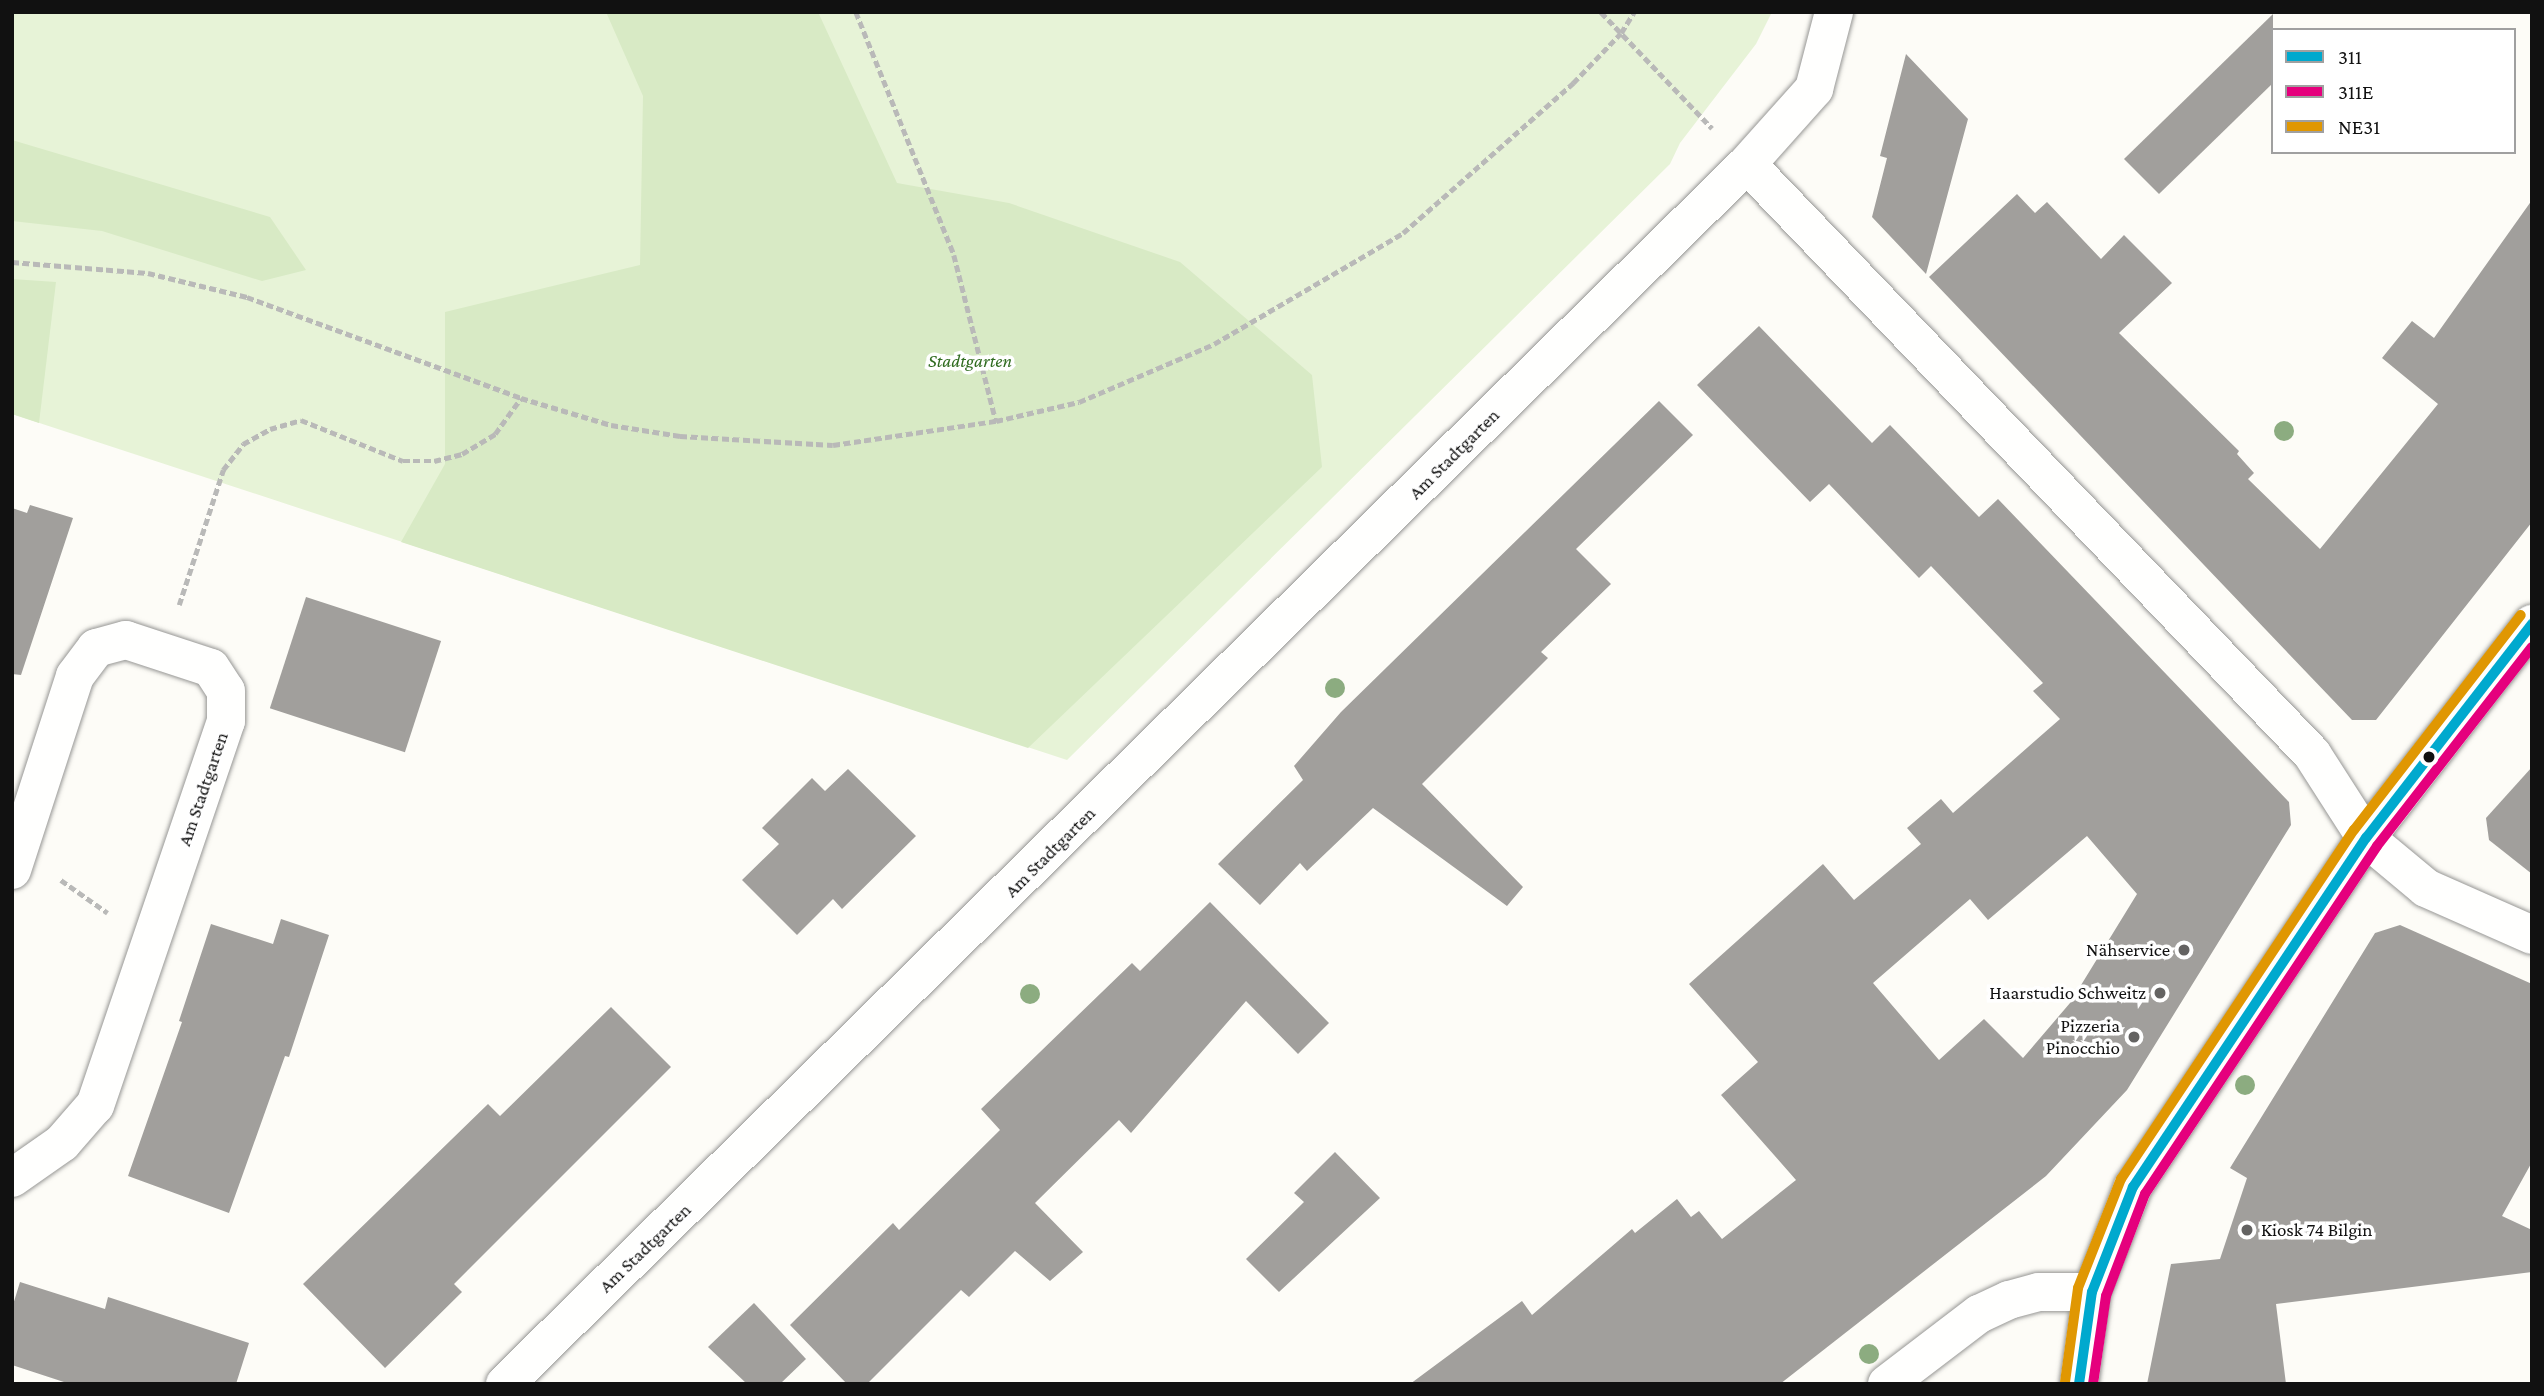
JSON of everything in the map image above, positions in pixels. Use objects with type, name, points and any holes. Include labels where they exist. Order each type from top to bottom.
[{"type":"street","name":"Am Stadtgarten","points":[[505,1384],[1747,164],[1814,89],[1834,12]]},
{"type":"street","points":[[1747,164],[2312,754],[2366,838],[2426,888],[2532,934]]},
{"type":"street","points":[[2079,1384],[2092,1292],[2133,1187],[2366,838],[2532,624]]},
{"type":"street","name":"Am Stadtgarten","points":[[12,1178],[62,1143],[95,1105],[226,721],[226,691],[211,668],[126,640],[96,648],[75,676],[14,865]]},
{"type":"street","points":[[1887,1384],[1979,1314],[2010,1300],[2039,1292],[2092,1292]]},
{"type":"path","points":[[856,12],[954,255],[996,421]]},
{"type":"path","points":[[1601,12],[1747,164]]},
{"type":"path","points":[[12,262],[148,273],[247,297],[521,398],[611,425],[680,436],[834,445],[996,421],[1079,402],[1214,344],[1403,233],[1573,83],[1621,33],[1634,12]]},
{"type":"path","points":[[163,652],[223,470],[243,444],[270,429],[301,420],[404,461],[434,461],[462,454],[495,434],[521,398]]},
{"type":"path","points":[[14,865],[60,878],[120,921],[154,933]]},
{"type":"green space","name":"Stadtgarten","points":[[12,12],[1772,12],[1756,44],[1680,143],[1670,164],[1067,760],[12,414]]},
{"type":"green space","points":[[606,12],[818,12],[897,183],[1009,203],[1180,262],[1312,375],[1322,467],[1028,748],[401,542],[445,464],[445,312],[640,265],[643,96]]},
{"type":"green space","points":[[12,140],[270,217],[306,270],[262,281],[102,231],[12,221]]},
{"type":"green space","points":[[12,279],[56,282],[39,423],[12,414]]},
{"type":"building","points":[[2273,14],[2271,85],[2159,194],[2124,159]]},
{"type":"building","points":[[1906,54],[1968,119],[1926,274],[1872,217],[1887,158],[1880,156]]},
{"type":"building","points":[[2017,194],[2035,213],[2047,202],[2101,259],[2124,235],[2172,283],[2119,333],[2239,451],[2237,454],[2254,473],[2248,479],[2320,549],[2438,404],[2382,358],[2412,321],[2434,338],[2532,200],[2532,522],[2376,720],[2352,720],[1929,277]]},
{"type":"building","points":[[1759,326],[1872,443],[1890,425],[1979,517],[1998,499],[2289,802],[2291,825],[2127,1090],[2046,1176],[1780,1384],[1410,1384],[1522,1301],[1532,1315],[1632,1229],[1635,1233],[1677,1199],[1691,1217],[1699,1211],[1722,1239],[1796,1180],[1721,1095],[1758,1062],[1689,984],[1823,864],[1854,900],[1921,844],[1907,828],[1941,799],[1953,813],[2060,719],[2033,691],[2043,683],[1931,566],[1919,578],[1829,484],[1810,502],[1697,385]],"holes":[[[2087,836],[2137,894],[2070,1003],[2023,1058],[1984,1019],[1939,1060],[1873,983],[1970,899],[1988,920]]]},
{"type":"building","points":[[1659,401],[1693,435],[1576,549],[1611,584],[1541,652],[1548,658],[1422,784],[1523,887],[1507,906],[1373,808],[1307,871],[1300,863],[1260,905],[1218,864],[1303,780],[1294,766],[1341,712]]},
{"type":"building","points":[[30,505],[73,518],[21,675],[12,674],[12,508],[27,513]]},
{"type":"building","points":[[306,597],[441,641],[405,752],[270,708]]},
{"type":"building","points":[[2532,767],[2532,874],[2489,840],[2486,818]]},
{"type":"building","points":[[848,769],[916,836],[842,909],[833,899],[797,935],[742,880],[779,844],[762,828],[812,778],[825,791]]},
{"type":"building","points":[[1210,902],[1329,1023],[1298,1054],[1246,1001],[1131,1133],[1119,1120],[1035,1203],[1083,1252],[1050,1281],[1015,1251],[969,1297],[961,1290],[867,1384],[847,1384],[790,1325],[893,1223],[899,1230],[1000,1130],[981,1109],[1132,963],[1140,971]]},
{"type":"building","points":[[281,919],[329,935],[289,1057],[285,1056],[229,1213],[128,1176],[182,1022],[179,1021],[211,924],[273,944]]},
{"type":"building","points":[[2400,925],[2532,984],[2532,1162],[2502,1216],[2532,1230],[2532,1272],[2276,1304],[2286,1384],[2147,1384],[2171,1264],[2220,1259],[2247,1178],[2230,1168],[2375,933]]},
{"type":"building","points":[[611,1007],[671,1067],[454,1284],[462,1292],[385,1368],[303,1284],[488,1104],[500,1116]]},
{"type":"building","points":[[1335,1152],[1380,1198],[1279,1292],[1246,1259],[1304,1202],[1294,1193]]},
{"type":"building","points":[[20,1282],[105,1309],[108,1297],[249,1343],[236,1384],[70,1384],[12,1365],[12,1308]]},
{"type":"building","points":[[754,1303],[806,1359],[780,1384],[747,1384],[708,1347]]},
{"type":"transit line","name":"NE31","points":[[2065,1382],[2078,1288],[2121,1179],[2354,830],[2521,615]]},
{"type":"transit line","name":"311","points":[[2079,1384],[2092,1292],[2133,1187],[2366,838],[2532,624]]},
{"type":"transit line","name":"311E","points":[[2093,1384],[2106,1296],[2145,1194],[2377,846],[2532,647]]},
{"type":"place","name":"Nähservice","points":[[2184,950]]},
{"type":"place","name":"Haarstudio Schweitz","points":[[2160,993]]},
{"type":"place","name":"Pizzeria Pinocchio","points":[[2134,1037]]},
{"type":"place","name":"Kiosk 74 Bilgin","points":[[2247,1230]]}]
